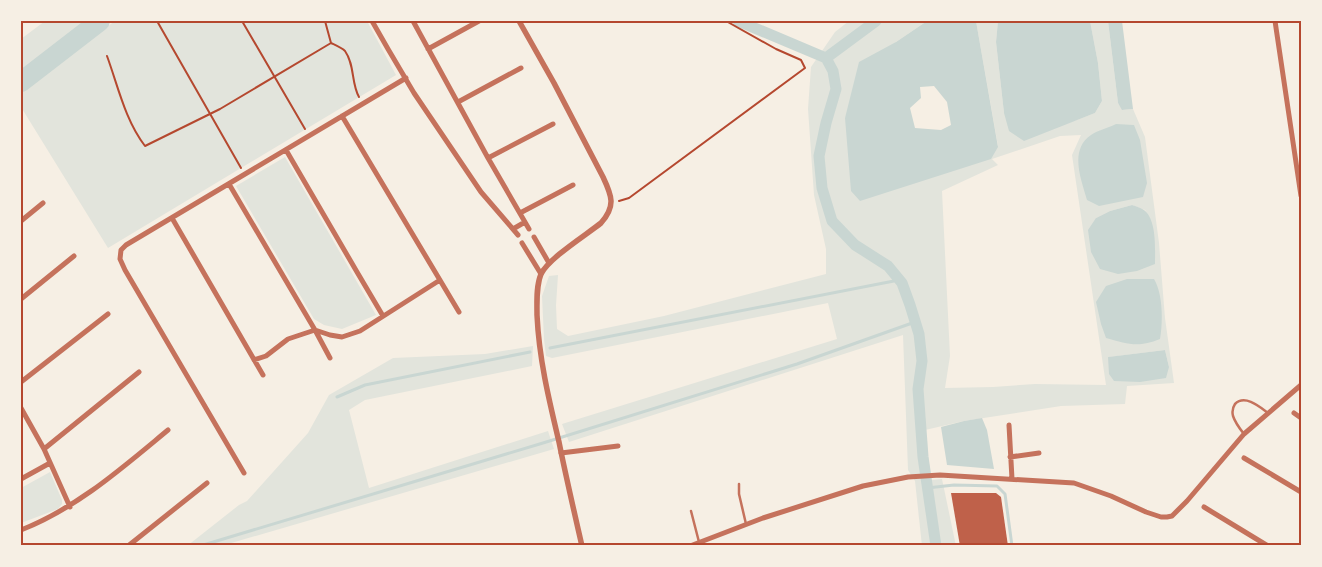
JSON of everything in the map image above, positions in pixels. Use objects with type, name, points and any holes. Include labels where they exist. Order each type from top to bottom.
[{"type":"street","points":[[372,21],[406,78],[481,192],[518,235]]},
{"type":"street","points":[[413,21],[529,229]]},
{"type":"street","points":[[428,49],[479,21]]},
{"type":"street","points":[[519,21],[603,177],[612,202],[608,214],[601,223],[548,263],[541,274],[538,286],[539,341],[555,429],[582,546]]},
{"type":"street","points":[[1274,21],[1301,196]]},
{"type":"street","points":[[458,102],[521,68]]},
{"type":"street","points":[[244,474],[125,270],[120,259],[121,250],[126,245],[406,78]]},
{"type":"street","points":[[342,116],[459,312]]},
{"type":"street","points":[[488,158],[553,124]]},
{"type":"street","points":[[286,150],[383,316]]},
{"type":"street","points":[[229,184],[330,358]]},
{"type":"street","points":[[520,213],[573,185]]},
{"type":"street","points":[[21,221],[43,203]]},
{"type":"street","points":[[172,218],[263,375]]},
{"type":"street","points":[[512,229],[525,222]]},
{"type":"street","points":[[534,237],[548,263]]},
{"type":"street","points":[[522,243],[541,274]]},
{"type":"street","points":[[21,299],[74,256]]},
{"type":"street","points":[[254,360],[266,356],[288,339],[315,330],[342,337],[360,331],[440,280]]},
{"type":"street","points":[[21,382],[108,314]]},
{"type":"street","points":[[44,449],[139,372]]},
{"type":"street","points":[[690,546],[746,524],[863,486],[908,477],[940,475],[1074,483],[1146,512],[1164,518],[1172,516],[1244,434],[1301,385]]},
{"type":"street","points":[[21,408],[44,449],[70,507]]},
{"type":"street","points":[[1294,413],[1301,418]]},
{"type":"street","points":[[1008,426],[1012,479]]},
{"type":"street","points":[[21,530],[70,507],[112,476],[168,430]]},
{"type":"street","points":[[561,453],[618,446]]},
{"type":"street","points":[[1010,457],[1039,453]]},
{"type":"street","points":[[1244,458],[1301,492]]},
{"type":"street","points":[[21,479],[50,463]]},
{"type":"street","points":[[128,546],[207,483]]},
{"type":"street","points":[[1204,508],[1268,546]]},
{"type":"lane","points":[[1244,434],[1233,416],[1233,407],[1237,402],[1243,400],[1252,403],[1268,413]]},
{"type":"lane","points":[[739,484],[739,494],[746,524]]},
{"type":"lane","points":[[691,511],[699,542]]},
{"type":"path","points":[[157,21],[244,174]]},
{"type":"path","points":[[242,21],[309,136]]},
{"type":"path","points":[[325,21],[331,43],[344,50],[353,69],[355,91],[362,104]]},
{"type":"path","points":[[612,202],[629,198],[805,68],[801,60],[776,49],[726,21]]},
{"type":"path","points":[[107,56],[127,114],[137,135],[145,146],[210,114],[331,43]]},
{"type":"shaded area","points":[[45,21],[90,21],[21,71],[21,39]]},
{"type":"shaded area","points":[[115,21],[367,21],[396,75],[108,248],[21,107],[21,89]]},
{"type":"shaded area","points":[[849,21],[927,21],[896,42],[845,118],[998,146],[976,21],[998,21],[996,42],[1004,113],[1074,121],[1095,113],[1102,101],[1098,63],[1090,21],[1108,21],[1118,103],[1123,110],[1133,109],[1145,137],[1174,383],[1127,386],[1125,404],[1061,406],[964,421],[925,430],[931,480],[942,479],[956,546],[922,546],[915,481],[908,470],[903,335],[569,442],[562,424],[837,339],[828,303],[552,358],[546,356],[542,296],[549,276],[558,275],[557,329],[568,336],[664,316],[826,274],[826,249],[814,195],[808,109],[811,67],[835,32]],"holes":[[[1081,135],[1072,155],[1106,385],[1035,384],[945,388],[950,356],[942,191],[998,165],[992,159],[1060,136]],[[1132,205],[1145,210],[1150,218],[1096,218],[1110,211]],[[1165,350],[1169,367],[1109,357]]]},
{"type":"shaded area","points":[[927,21],[976,21],[998,147],[991,159],[860,201],[851,191],[845,118],[859,62],[896,42]],"holes":[[[934,86],[947,102],[951,125],[941,130],[915,128],[910,108],[921,98],[920,87]]]},
{"type":"shaded area","points":[[998,21],[1090,21],[1098,63],[1102,101],[1095,113],[1024,141],[1009,131],[1004,113],[996,42]]},
{"type":"shaded area","points":[[1108,21],[1122,21],[1133,109],[1122,110],[1118,103]]},
{"type":"shaded area","points":[[1116,124],[1134,125],[1140,140],[1147,183],[1143,197],[1099,206],[1087,200],[1078,165],[1078,157],[1084,141],[1091,135]]},
{"type":"shaded area","points":[[285,157],[376,315],[342,329],[324,325],[314,319],[236,186]]},
{"type":"shaded area","points":[[1132,205],[1144,210],[1151,221],[1155,243],[1155,264],[1137,271],[1118,274],[1100,269],[1091,252],[1088,230],[1096,218],[1110,211]]},
{"type":"shaded area","points":[[1127,279],[1154,279],[1162,308],[1160,339],[1133,344],[1106,338],[1096,302],[1106,286]]},
{"type":"shaded area","points":[[533,346],[532,366],[365,400],[349,410],[369,488],[548,431],[554,449],[221,546],[187,546],[239,505],[247,501],[308,433],[329,395],[393,358],[485,354]]},
{"type":"shaded area","points":[[1165,350],[1169,367],[1166,378],[1140,382],[1114,381],[1109,374],[1108,357]]},
{"type":"shaded area","points":[[982,418],[987,430],[994,469],[947,465],[941,427]]},
{"type":"shaded area","points":[[50,472],[62,504],[58,509],[21,523],[21,488]]},
{"type":"building","points":[[951,493],[996,493],[1001,497],[1008,546],[960,546]]},
{"type":"waterway","points":[[21,82],[100,21]]},
{"type":"waterway","points":[[738,21],[826,58],[833,71],[836,89],[819,156],[822,188],[832,221],[855,245],[888,266],[902,283],[910,305],[919,334],[922,361],[918,389],[923,457],[936,546]]},
{"type":"waterway","points":[[826,58],[876,21]]},
{"type":"waterway","points":[[550,348],[899,280]]},
{"type":"waterway","points":[[200,546],[797,364],[915,322]]},
{"type":"waterway","points":[[337,397],[365,385],[530,352]]},
{"type":"waterway","points":[[927,488],[954,485],[997,486],[1005,494],[1012,546]]}]
